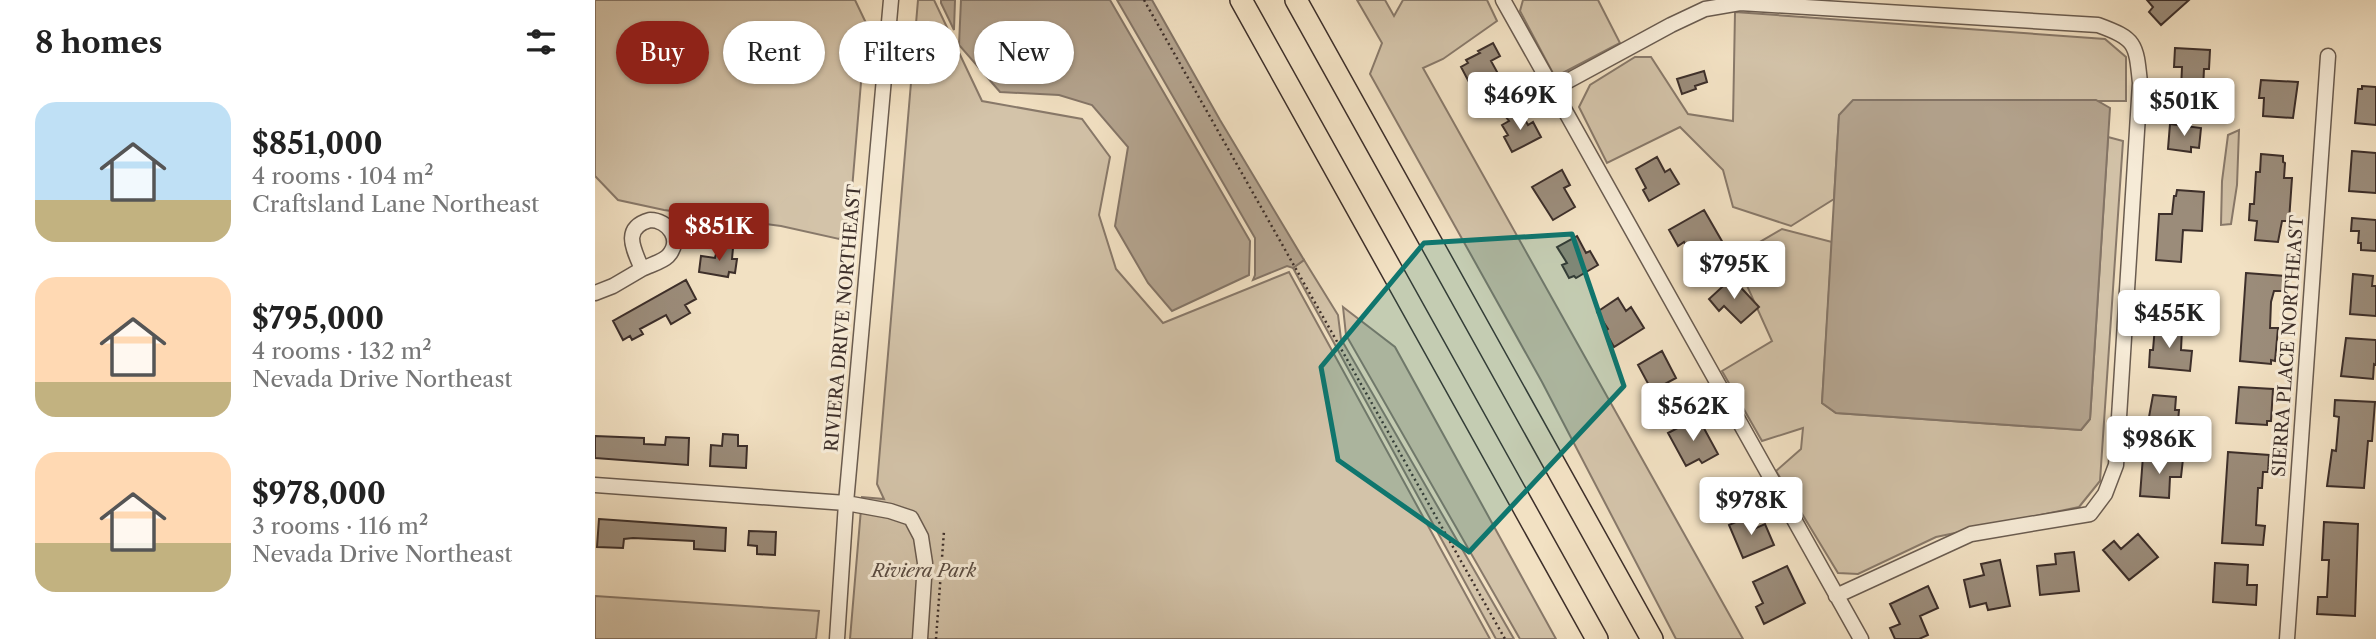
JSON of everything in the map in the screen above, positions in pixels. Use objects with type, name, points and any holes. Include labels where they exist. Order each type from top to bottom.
[{"type":"highway","points":[[1241,0],[1597,639]]},
{"type":"highway","points":[[1296,0],[1651,639]]},
{"type":"street","name":"RIVIERA DRIVE NORTHEAST","points":[[837,639],[846,503],[891,0]]},
{"type":"street","points":[[1503,0],[1861,639]]},
{"type":"street","points":[[1553,89],[1705,9],[1740,4],[2098,25],[2122,34],[2137,50],[2140,83],[2116,463],[2105,494],[2090,514],[1971,534],[1836,596]]},
{"type":"street","name":"SIERRA PLACE NORTHEAST","points":[[2287,639],[2329,55]]},
{"type":"street","points":[[595,293],[642,269]]},
{"type":"street","points":[[595,485],[846,503],[911,518],[921,537],[925,563],[920,639]]},
{"type":"path","points":[[1144,0],[1506,639]]},
{"type":"path","points":[[936,639],[944,531]]},
{"type":"highlighted area","points":[[1572,234],[1624,386],[1469,552],[1338,460],[1321,367],[1424,243]]},
{"type":"green space","points":[[595,0],[855,0],[865,21],[839,21],[839,84],[861,84],[849,225],[839,239],[781,226],[664,210],[618,200],[595,176]]},
{"type":"green space","points":[[918,0],[934,0],[944,21],[916,21]]},
{"type":"green space","points":[[1357,0],[1385,0],[1394,16],[1403,0],[1487,0],[1497,21],[1443,59],[1423,68],[1743,639],[1676,639],[1542,382],[1370,74],[1382,43]]},
{"type":"green space","points":[[1523,0],[1598,0],[1620,43],[1555,77],[1520,11]]},
{"type":"green space","points":[[1735,12],[2105,39],[2126,57],[2126,101],[1853,101],[1839,116],[1834,199],[1791,226],[1733,207],[1723,170],[1680,127],[1607,163],[1579,107],[1590,85],[1635,57],[1651,57],[1688,114],[1733,121]]},
{"type":"green space","name":"Riviera Park","points":[[960,55],[982,101],[1082,119],[1110,157],[1099,215],[1116,269],[1163,323],[1289,272],[1490,639],[850,639],[862,497],[884,499],[877,484],[911,84],[960,84]]},
{"type":"green space","points":[[2239,130],[2237,185],[2231,224],[2221,225],[2222,181],[2228,135]]},
{"type":"green space","points":[[2108,137],[2123,141],[2100,481],[2079,507],[1936,537],[1858,574],[1838,573],[1776,471],[1801,449],[1803,428],[1762,441],[1722,371],[1772,341],[1734,257],[1782,229],[1832,242],[1822,403],[1836,413],[2081,430],[2090,419]]},
{"type":"green space","points":[[1304,260],[1338,315],[1341,339],[1514,639],[1496,639],[1293,268]]},
{"type":"green space","points":[[1343,307],[1395,347],[1556,639],[1520,639],[1346,335]]},
{"type":"green space","points":[[595,596],[819,611],[816,639],[595,639]]},
{"type":"shaded area","points":[[941,0],[955,0],[954,21],[950,21]]},
{"type":"shaded area","points":[[961,0],[1110,0],[1250,241],[1249,275],[1172,311],[1148,283],[1115,226],[1128,147],[1092,105],[1059,95],[1000,92],[993,84],[1074,84],[1074,21],[974,21],[974,62],[960,46]]},
{"type":"shaded area","points":[[1117,0],[1152,0],[1304,260],[1293,268],[1287,266],[1253,280],[1255,238]]},
{"type":"shaded area","points":[[1853,100],[2096,100],[2110,108],[2090,419],[2081,430],[1836,413],[1822,403],[1839,115]]},
{"type":"building","points":[[2147,0],[2189,0],[2161,25],[2149,12],[2153,7]]},
{"type":"building","points":[[1493,43],[1500,56],[1491,61],[1501,79],[1482,89],[1476,78],[1469,82],[1461,67],[1468,63],[1466,60],[1480,53],[1478,51]]},
{"type":"building","points":[[2175,48],[2210,50],[2209,69],[2204,69],[2203,89],[2181,89],[2182,67],[2174,67]]},
{"type":"building","points":[[1704,71],[1707,82],[1682,94],[1677,79]]},
{"type":"building","points":[[2261,80],[2298,82],[2293,118],[2263,116],[2264,98],[2259,98]]},
{"type":"building","points":[[2362,86],[2376,87],[2376,125],[2355,123],[2358,89],[2362,89]]},
{"type":"building","points":[[1520,110],[1528,125],[1533,122],[1541,137],[1512,152],[1504,137],[1508,135],[1502,125],[1509,121],[1506,117]]},
{"type":"building","points":[[2170,124],[2201,128],[2199,148],[2191,147],[2191,152],[2168,149]]},
{"type":"building","points":[[2352,151],[2376,153],[2376,193],[2349,191]]},
{"type":"building","points":[[2261,154],[2283,156],[2284,178],[2292,178],[2289,221],[2282,221],[2278,242],[2255,240],[2257,221],[2249,220],[2250,204],[2254,204],[2256,172],[2260,172]]},
{"type":"building","points":[[1657,157],[1665,172],[1670,169],[1679,184],[1649,201],[1643,190],[1646,188],[1636,169]]},
{"type":"building","points":[[1562,170],[1570,185],[1564,188],[1575,207],[1553,220],[1532,187]]},
{"type":"building","points":[[2177,190],[2204,192],[2202,231],[2183,230],[2181,262],[2156,260],[2159,214],[2172,214]]},
{"type":"building","points":[[1704,210],[1723,243],[1694,260],[1684,242],[1678,246],[1669,230]]},
{"type":"building","points":[[2352,218],[2376,220],[2376,251],[2361,250],[2361,243],[2358,243],[2359,231],[2351,231]]},
{"type":"building","points":[[1577,236],[1586,253],[1590,251],[1598,265],[1576,278],[1569,278],[1562,265],[1567,263],[1557,247]]},
{"type":"building","points":[[718,245],[733,248],[732,259],[737,259],[735,273],[729,272],[728,277],[699,272],[701,256],[715,258]]},
{"type":"building","points":[[2246,273],[2285,276],[2283,291],[2274,291],[2271,302],[2270,328],[2278,328],[2275,361],[2271,360],[2271,364],[2240,361]]},
{"type":"building","points":[[2353,274],[2373,276],[2372,286],[2376,286],[2376,316],[2350,314]]},
{"type":"building","points":[[1732,278],[1759,307],[1741,323],[1724,306],[1719,311],[1709,299]]},
{"type":"building","points":[[686,280],[696,299],[685,305],[690,313],[671,324],[666,315],[640,329],[643,334],[632,340],[630,336],[623,340],[613,321]]},
{"type":"building","points":[[1618,298],[1626,311],[1631,307],[1644,328],[1614,347],[1605,331],[1608,329],[1597,312]]},
{"type":"building","points":[[2155,326],[2182,329],[2181,350],[2192,351],[2190,371],[2149,367]]},
{"type":"building","points":[[2346,338],[2376,340],[2373,379],[2341,376]]},
{"type":"building","points":[[1662,351],[1676,378],[1652,391],[1638,365]]},
{"type":"building","points":[[2239,387],[2273,389],[2271,421],[2267,421],[2267,425],[2236,423]]},
{"type":"building","points":[[2153,395],[2176,397],[2175,410],[2179,410],[2177,433],[2143,431],[2144,417],[2149,417]]},
{"type":"building","points":[[2335,400],[2375,402],[2364,488],[2327,486],[2332,450],[2336,451],[2339,417],[2334,416]]},
{"type":"building","points":[[1700,421],[1718,454],[1702,463],[1699,459],[1686,466],[1668,433],[1689,422],[1691,426]]},
{"type":"building","points":[[723,434],[738,435],[738,446],[747,446],[746,468],[710,466],[711,445],[722,446]]},
{"type":"building","points":[[595,436],[644,438],[644,444],[665,445],[666,437],[689,438],[688,465],[595,458]]},
{"type":"building","points":[[2228,452],[2269,455],[2268,472],[2263,472],[2262,488],[2258,488],[2256,525],[2265,526],[2263,545],[2222,543]]},
{"type":"building","points":[[2143,456],[2183,459],[2181,477],[2170,477],[2169,498],[2140,496]]},
{"type":"building","points":[[1749,516],[1754,529],[1765,524],[1774,545],[1743,558],[1729,525]]},
{"type":"building","points":[[599,519],[726,528],[725,551],[694,549],[694,541],[633,538],[624,539],[623,548],[597,547]]},
{"type":"building","points":[[2324,522],[2358,524],[2355,616],[2317,614],[2318,597],[2327,597],[2329,560],[2322,560]]},
{"type":"building","points":[[749,531],[776,532],[775,555],[757,554],[757,546],[748,545]]},
{"type":"building","points":[[2138,534],[2158,557],[2129,580],[2103,550],[2114,541],[2121,549]]},
{"type":"building","points":[[2074,552],[2079,591],[2040,595],[2037,566],[2056,564],[2055,554]]},
{"type":"building","points":[[2000,560],[2010,606],[1988,610],[1986,603],[1970,607],[1964,580],[1984,575],[1981,564]]},
{"type":"building","points":[[2215,563],[2248,565],[2247,585],[2257,585],[2256,605],[2213,602]]},
{"type":"building","points":[[1787,566],[1805,603],[1764,624],[1756,607],[1763,603],[1753,582]]},
{"type":"building","points":[[1928,586],[1938,608],[1920,616],[1928,635],[1919,639],[1895,639],[1890,628],[1900,624],[1890,604]]}]
